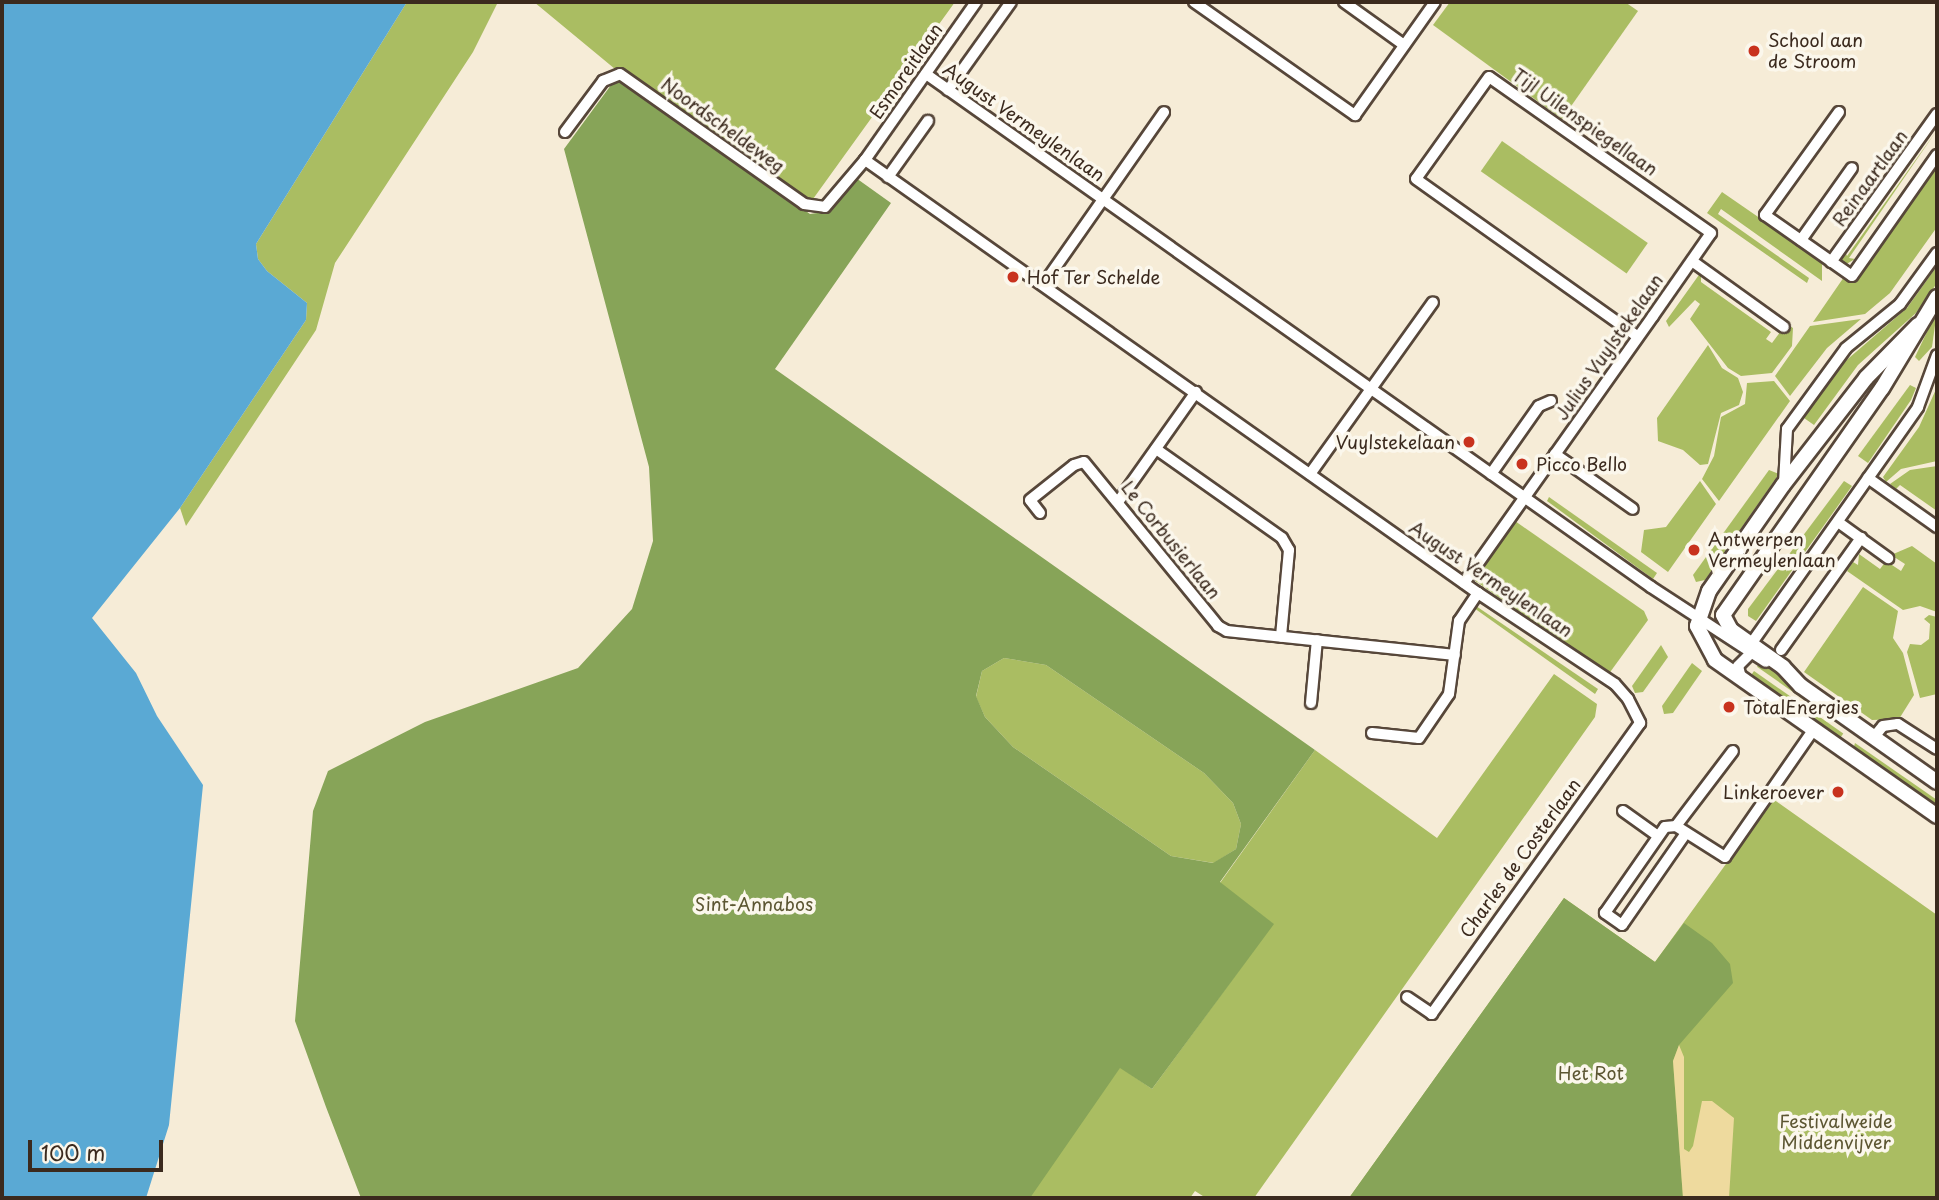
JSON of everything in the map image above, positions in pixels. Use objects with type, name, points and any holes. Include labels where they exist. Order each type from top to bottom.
[{"type":"main road","points":[[1937,297],[1882,388],[1724,609],[1725,623],[1751,649],[1937,782]]},
{"type":"main road","points":[[1918,325],[1866,378],[1783,485],[1709,591],[1701,621],[1709,653],[1937,816]]},
{"type":"street","name":"Esmoreitlaan","points":[[865,160],[976,2]]},
{"type":"street","points":[[948,90],[1011,2]]},
{"type":"street","points":[[1194,2],[1354,115],[1435,2]]},
{"type":"street","points":[[1344,2],[1404,45]]},
{"type":"street","name":"Noordscheldeweg","points":[[565,132],[603,80],[616,73],[810,207],[830,202],[865,160]]},
{"type":"street","name":"August Vermeylenlaan","points":[[926,74],[1701,621],[1751,649]]},
{"type":"street","name":"Tijl Uilenspiegellaan","points":[[1638,337],[1416,179],[1489,77],[1711,233]]},
{"type":"street","name":"August Vermeylenlaan","points":[[1043,285],[1164,112]]},
{"type":"street","points":[[1839,112],[1765,215],[1852,276],[1937,155]]},
{"type":"street","name":"Reinaartlaan","points":[[1831,262],[1937,114]]},
{"type":"street","points":[[888,177],[928,121]]},
{"type":"street","name":"August Vermeylenlaan","points":[[865,160],[1478,593],[1615,684],[1628,699],[1640,723]]},
{"type":"street","name":"Reinaartlaan","points":[[1801,240],[1852,168]]},
{"type":"street","name":"Julius Vuylstekelaan","points":[[1464,583],[1711,233]]},
{"type":"street","points":[[1783,485],[1787,429],[1846,348],[1900,304],[1937,253]]},
{"type":"street","points":[[1692,261],[1784,327]]},
{"type":"street","points":[[1310,474],[1433,302]]},
{"type":"street","points":[[1741,678],[1738,666],[1918,407],[1937,355]]},
{"type":"street","points":[[1118,502],[1196,392]]},
{"type":"street","points":[[1492,474],[1539,407],[1551,401]]},
{"type":"street","points":[[1156,449],[1282,538],[1289,550],[1280,636]]},
{"type":"street","points":[[1555,454],[1633,509]]},
{"type":"street","name":"Le Corbusierlaan","points":[[1040,513],[1030,500],[1079,462],[1088,465],[1218,626],[1280,636],[1455,655]]},
{"type":"street","points":[[1868,478],[1937,527]]},
{"type":"street","points":[[1838,522],[1888,558]]},
{"type":"street","points":[[1781,650],[1861,538]]},
{"type":"street","points":[[1372,733],[1419,738],[1450,694],[1459,621],[1478,593]]},
{"type":"street","points":[[1701,621],[1717,619],[1724,609]]},
{"type":"street","points":[[1311,703],[1317,640]]},
{"type":"street","name":"Charles de Costerlaan","points":[[1407,997],[1432,1014],[1640,723]]},
{"type":"street","points":[[1874,737],[1883,726],[1898,724],[1937,749]]},
{"type":"street","points":[[1686,833],[1622,925],[1605,913],[1665,827],[1676,826],[1725,857],[1814,729]]},
{"type":"street","points":[[1676,826],[1733,751]]},
{"type":"street","points":[[1623,811],[1658,836]]},
{"type":"green space","points":[[407,2],[498,2],[473,52],[335,263],[316,330],[186,526],[180,508],[306,320],[307,303],[267,271],[258,259],[256,244]]},
{"type":"green space","points":[[534,2],[955,2],[813,199],[798,195],[627,71],[615,69]]},
{"type":"green space","points":[[1450,2],[1625,2],[1638,11],[1562,119],[1433,25]]},
{"type":"green space","name":"Sint-Annabos","points":[[614,81],[624,82],[810,214],[831,211],[856,178],[891,203],[775,369],[1315,750],[1220,882],[1274,924],[1152,1089],[1120,1068],[1030,1198],[361,1198],[295,1021],[313,811],[328,771],[425,722],[578,668],[632,609],[653,541],[649,467],[564,149]],"holes":[[[1004,658],[1046,665],[1204,773],[1233,803],[1241,824],[1236,849],[1213,863],[1171,856],[1013,747],[985,717],[976,696],[982,671]]]},
{"type":"green space","points":[[1937,130],[1849,258],[1855,259],[1843,266],[1839,260],[1845,251],[1847,256]]},
{"type":"green space","points":[[1502,141],[1648,243],[1627,273],[1481,171]]},
{"type":"green space","points":[[1937,165],[1937,227],[1890,293],[1865,314],[1813,322],[1844,277],[1853,283]]},
{"type":"green space","points":[[1722,192],[1822,261],[1822,281],[1721,209],[1718,214],[1809,278],[1807,283],[1707,213]]},
{"type":"green space","points":[[1937,266],[1937,283],[1916,313],[1858,365],[1814,425],[1804,418],[1842,364],[1907,308]]},
{"type":"green space","points":[[1701,272],[1701,282],[1771,332],[1766,339],[1772,343],[1786,324],[1793,328],[1792,346],[1772,373],[1741,376],[1728,368],[1690,319],[1700,304],[1695,300],[1669,327],[1666,321]]},
{"type":"green space","points":[[1937,311],[1932,347],[1919,361],[1915,357]]},
{"type":"green space","points":[[1861,319],[1827,348],[1790,396],[1775,376],[1810,326]]},
{"type":"green space","points":[[1708,345],[1722,368],[1738,378],[1743,392],[1739,405],[1721,413],[1708,464],[1700,465],[1683,450],[1658,441],[1657,418]]},
{"type":"green space","points":[[1774,381],[1790,401],[1719,501],[1702,479],[1714,456],[1721,417],[1745,404],[1747,383]]},
{"type":"green space","points":[[1910,385],[1916,388],[1911,400],[1868,463],[1858,456]]},
{"type":"green space","points":[[1937,387],[1937,461],[1901,469],[1886,482],[1883,477],[1919,427]]},
{"type":"green space","points":[[1937,466],[1937,511],[1900,485],[1896,489],[1890,484],[1910,470]]},
{"type":"green space","points":[[1769,470],[1779,474],[1705,580],[1696,582],[1693,575]]},
{"type":"green space","points":[[1700,481],[1716,504],[1668,572],[1641,552],[1644,530],[1666,527]]},
{"type":"green space","points":[[1844,481],[1852,486],[1756,621],[1748,616],[1748,609]]},
{"type":"green space","points":[[1549,497],[1657,573],[1653,579],[1547,501]]},
{"type":"green space","points":[[1515,521],[1644,611],[1648,620],[1608,675],[1474,580]]},
{"type":"green space","points":[[1912,546],[1937,564],[1937,612],[1920,606],[1903,610],[1847,571],[1853,562],[1858,565],[1859,554],[1880,569],[1886,561],[1901,571],[1905,564],[1891,555]]},
{"type":"green space","points":[[1863,587],[1898,611],[1893,638],[1903,653],[1914,695],[1899,719],[1872,720],[1804,672]]},
{"type":"green space","points":[[1476,606],[1598,689],[1595,694],[1474,608]]},
{"type":"green space","points":[[1929,615],[1937,617],[1937,694],[1920,698],[1907,652],[1910,644],[1921,645],[1929,639],[1930,624],[1924,619]]},
{"type":"green space","points":[[1661,645],[1668,657],[1643,692],[1635,693],[1632,686]]},
{"type":"green space","points":[[1004,658],[1046,665],[1204,773],[1233,803],[1241,824],[1236,849],[1214,863],[1171,856],[1013,747],[985,717],[976,697],[982,671]]},
{"type":"green space","points":[[1761,661],[1846,721],[1842,726],[1757,667]]},
{"type":"green space","points":[[1692,663],[1702,671],[1673,713],[1664,714],[1662,706]]},
{"type":"green space","points":[[1754,671],[1843,734],[1839,739],[1750,677]]},
{"type":"green space","points":[[1554,674],[1597,704],[1595,717],[1254,1198],[1206,1198],[1195,1191],[1190,1198],[1028,1197],[1120,1067],[1152,1089],[1273,924],[1220,883],[1315,750],[1437,838]]},
{"type":"green space","points":[[1855,743],[1937,800],[1937,810],[1853,750]]},
{"type":"green space","name":"Festivalweide Middenvijver","points":[[1773,799],[1937,915],[1937,1198],[1349,1198],[1564,898],[1655,962]]},
{"type":"green space","name":"Het Rot","points":[[1564,898],[1655,962],[1684,923],[1712,943],[1730,964],[1733,983],[1679,1045],[1673,1061],[1683,1198],[1349,1198]]},
{"type":"sand","points":[[1679,1045],[1684,1057],[1684,1149],[1689,1152],[1693,1146],[1702,1101],[1712,1101],[1734,1118],[1729,1198],[1683,1198],[1673,1061]]},
{"type":"water","points":[[2,2],[407,2],[256,244],[258,259],[267,271],[307,303],[306,320],[180,508],[92,618],[136,673],[157,716],[203,785],[169,1125],[146,1198],[2,1198]]},
{"type":"place","name":"School aan de Stroom","points":[[1754,51]]},
{"type":"place","name":"Hof Ter Schelde","points":[[1013,277]]},
{"type":"place","name":"Vuylstekelaan","points":[[1469,442]]},
{"type":"place","name":"Picco Bello","points":[[1522,464]]},
{"type":"place","name":"Antwerpen Vermeylenlaan","points":[[1694,550]]},
{"type":"place","name":"TotalEnergies","points":[[1729,707]]},
{"type":"place","name":"Linkeroever","points":[[1838,792]]}]
